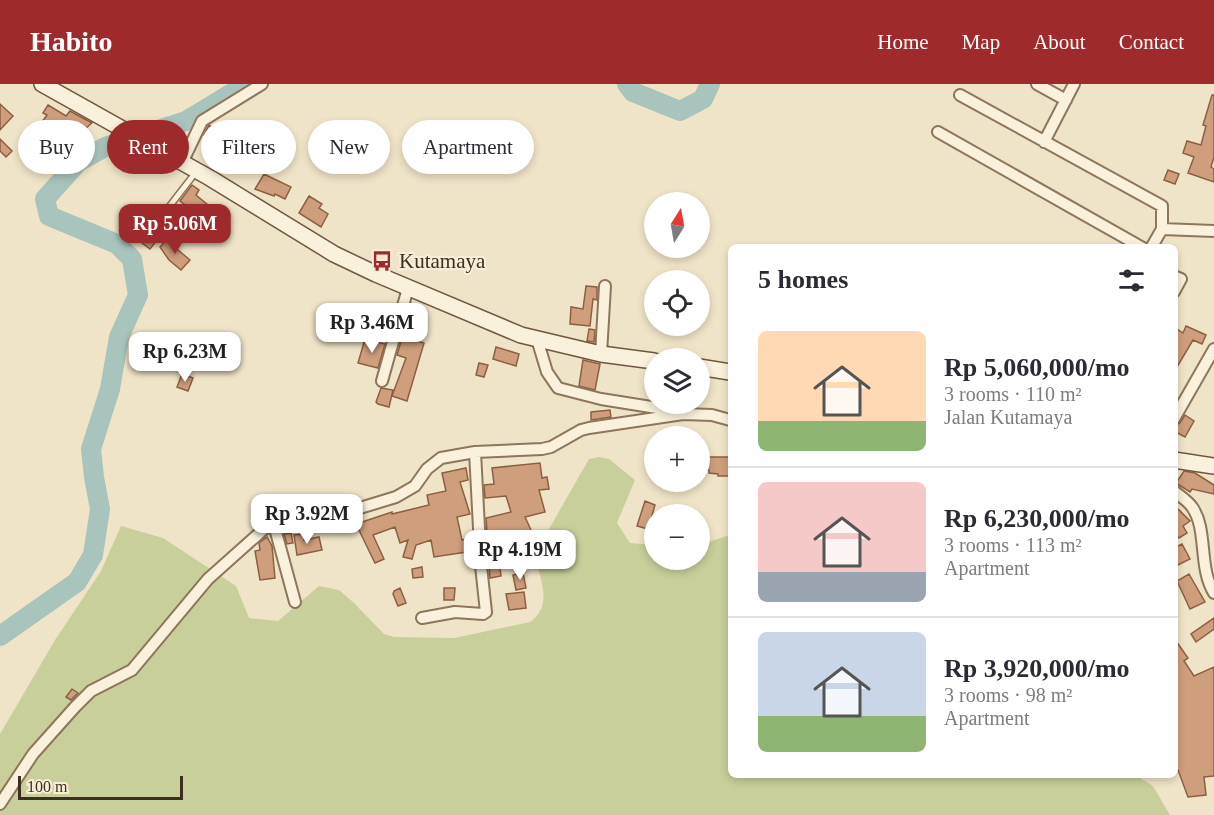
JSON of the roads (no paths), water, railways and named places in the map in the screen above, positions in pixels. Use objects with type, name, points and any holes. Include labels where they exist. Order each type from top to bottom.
[{"type":"main road","points":[[42,84],[107,121]]},
{"type":"main road","points":[[189,167],[334,254],[408,288],[521,335],[601,354],[644,359]]},
{"type":"main road","points":[[710,369],[728,372]]},
{"type":"main road","points":[[1178,461],[1214,466]]},
{"type":"street","points":[[189,148],[202,121],[262,84]]},
{"type":"street","points":[[1037,84],[1066,100]]},
{"type":"street","points":[[1044,142],[1074,84]]},
{"type":"street","points":[[960,96],[1162,206],[1162,229],[1153,244]]},
{"type":"street","points":[[938,132],[1136,244]]},
{"type":"street","points":[[1162,229],[1214,231]]},
{"type":"street","points":[[601,354],[605,286]]},
{"type":"street","points":[[382,381],[408,288]]},
{"type":"street","points":[[537,339],[547,372],[558,388],[601,399],[644,405]]},
{"type":"street","points":[[1178,413],[1214,349]]},
{"type":"street","points":[[0,804],[33,754],[75,707],[91,691],[132,670],[208,579],[273,521],[293,515],[350,511],[396,497],[416,486],[427,469],[441,458],[475,452],[551,447],[575,433],[590,428],[690,414]]},
{"type":"street","points":[[702,414],[728,420]]},
{"type":"street","points":[[422,618],[442,613],[483,614],[486,612],[481,566],[475,452]]},
{"type":"street","points":[[1178,494],[1192,506],[1198,519],[1204,565],[1214,593]]},
{"type":"street","points":[[273,521],[295,602]]},
{"type":"lane","points":[[162,216],[197,171]]},
{"type":"waterway","points":[[0,636],[77,582],[93,555],[100,509],[91,449],[110,389],[119,337],[138,295],[132,259],[117,244],[49,216],[45,199],[78,162],[105,147],[186,121],[247,84]]},
{"type":"waterway","points":[[627,84],[633,92],[680,111],[703,99],[710,84]]},
{"type":"place","name":"Kutamaya","points":[[382,261]]}]
